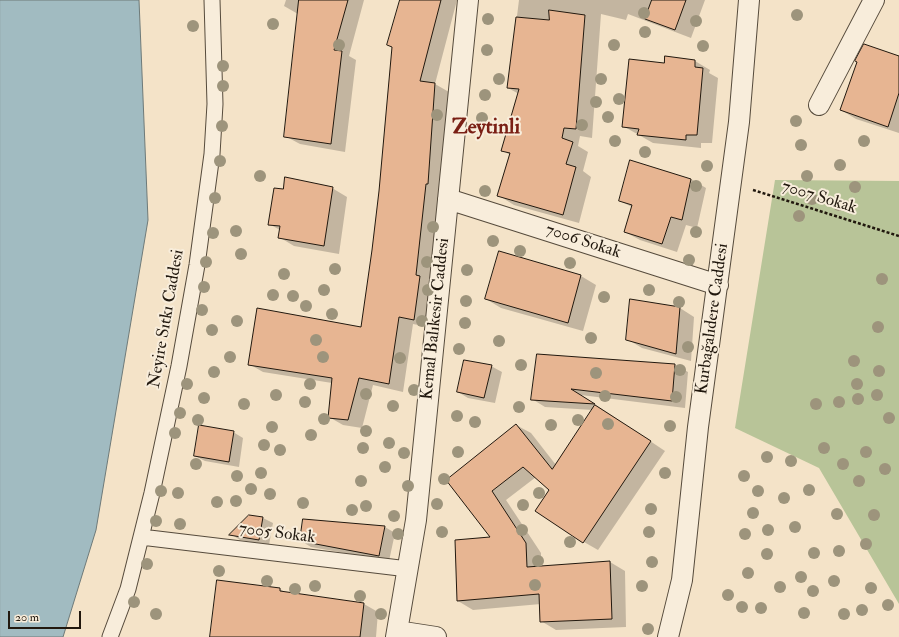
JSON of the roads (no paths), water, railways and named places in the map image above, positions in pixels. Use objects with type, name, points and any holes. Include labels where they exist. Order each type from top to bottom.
[{"type":"street","name":"Neyire Sıtkı Caddesi","points":[[110,637],[128,589],[141,537],[179,366],[197,265],[212,154],[215,104],[212,0]]},
{"type":"street","name":"Kemal Balıkesir Caddesi","points":[[396,634],[416,520],[468,0]]},
{"type":"street","name":"Kurbağalıdere Caddesi","points":[[668,637],[682,580],[698,427],[739,122],[749,0]]},
{"type":"street","points":[[819,105],[874,0]]},
{"type":"street","name":"7006 Sokak","points":[[448,199],[718,285]]},
{"type":"street","name":"7005 Sokak","points":[[141,537],[408,569]]},
{"type":"street","points":[[396,634],[436,637]]},
{"type":"water","points":[[0,0],[139,0],[148,220],[96,530],[63,637],[0,637]]},
{"type":"district","name":"Zeytinli","points":[[486,128]]}]
